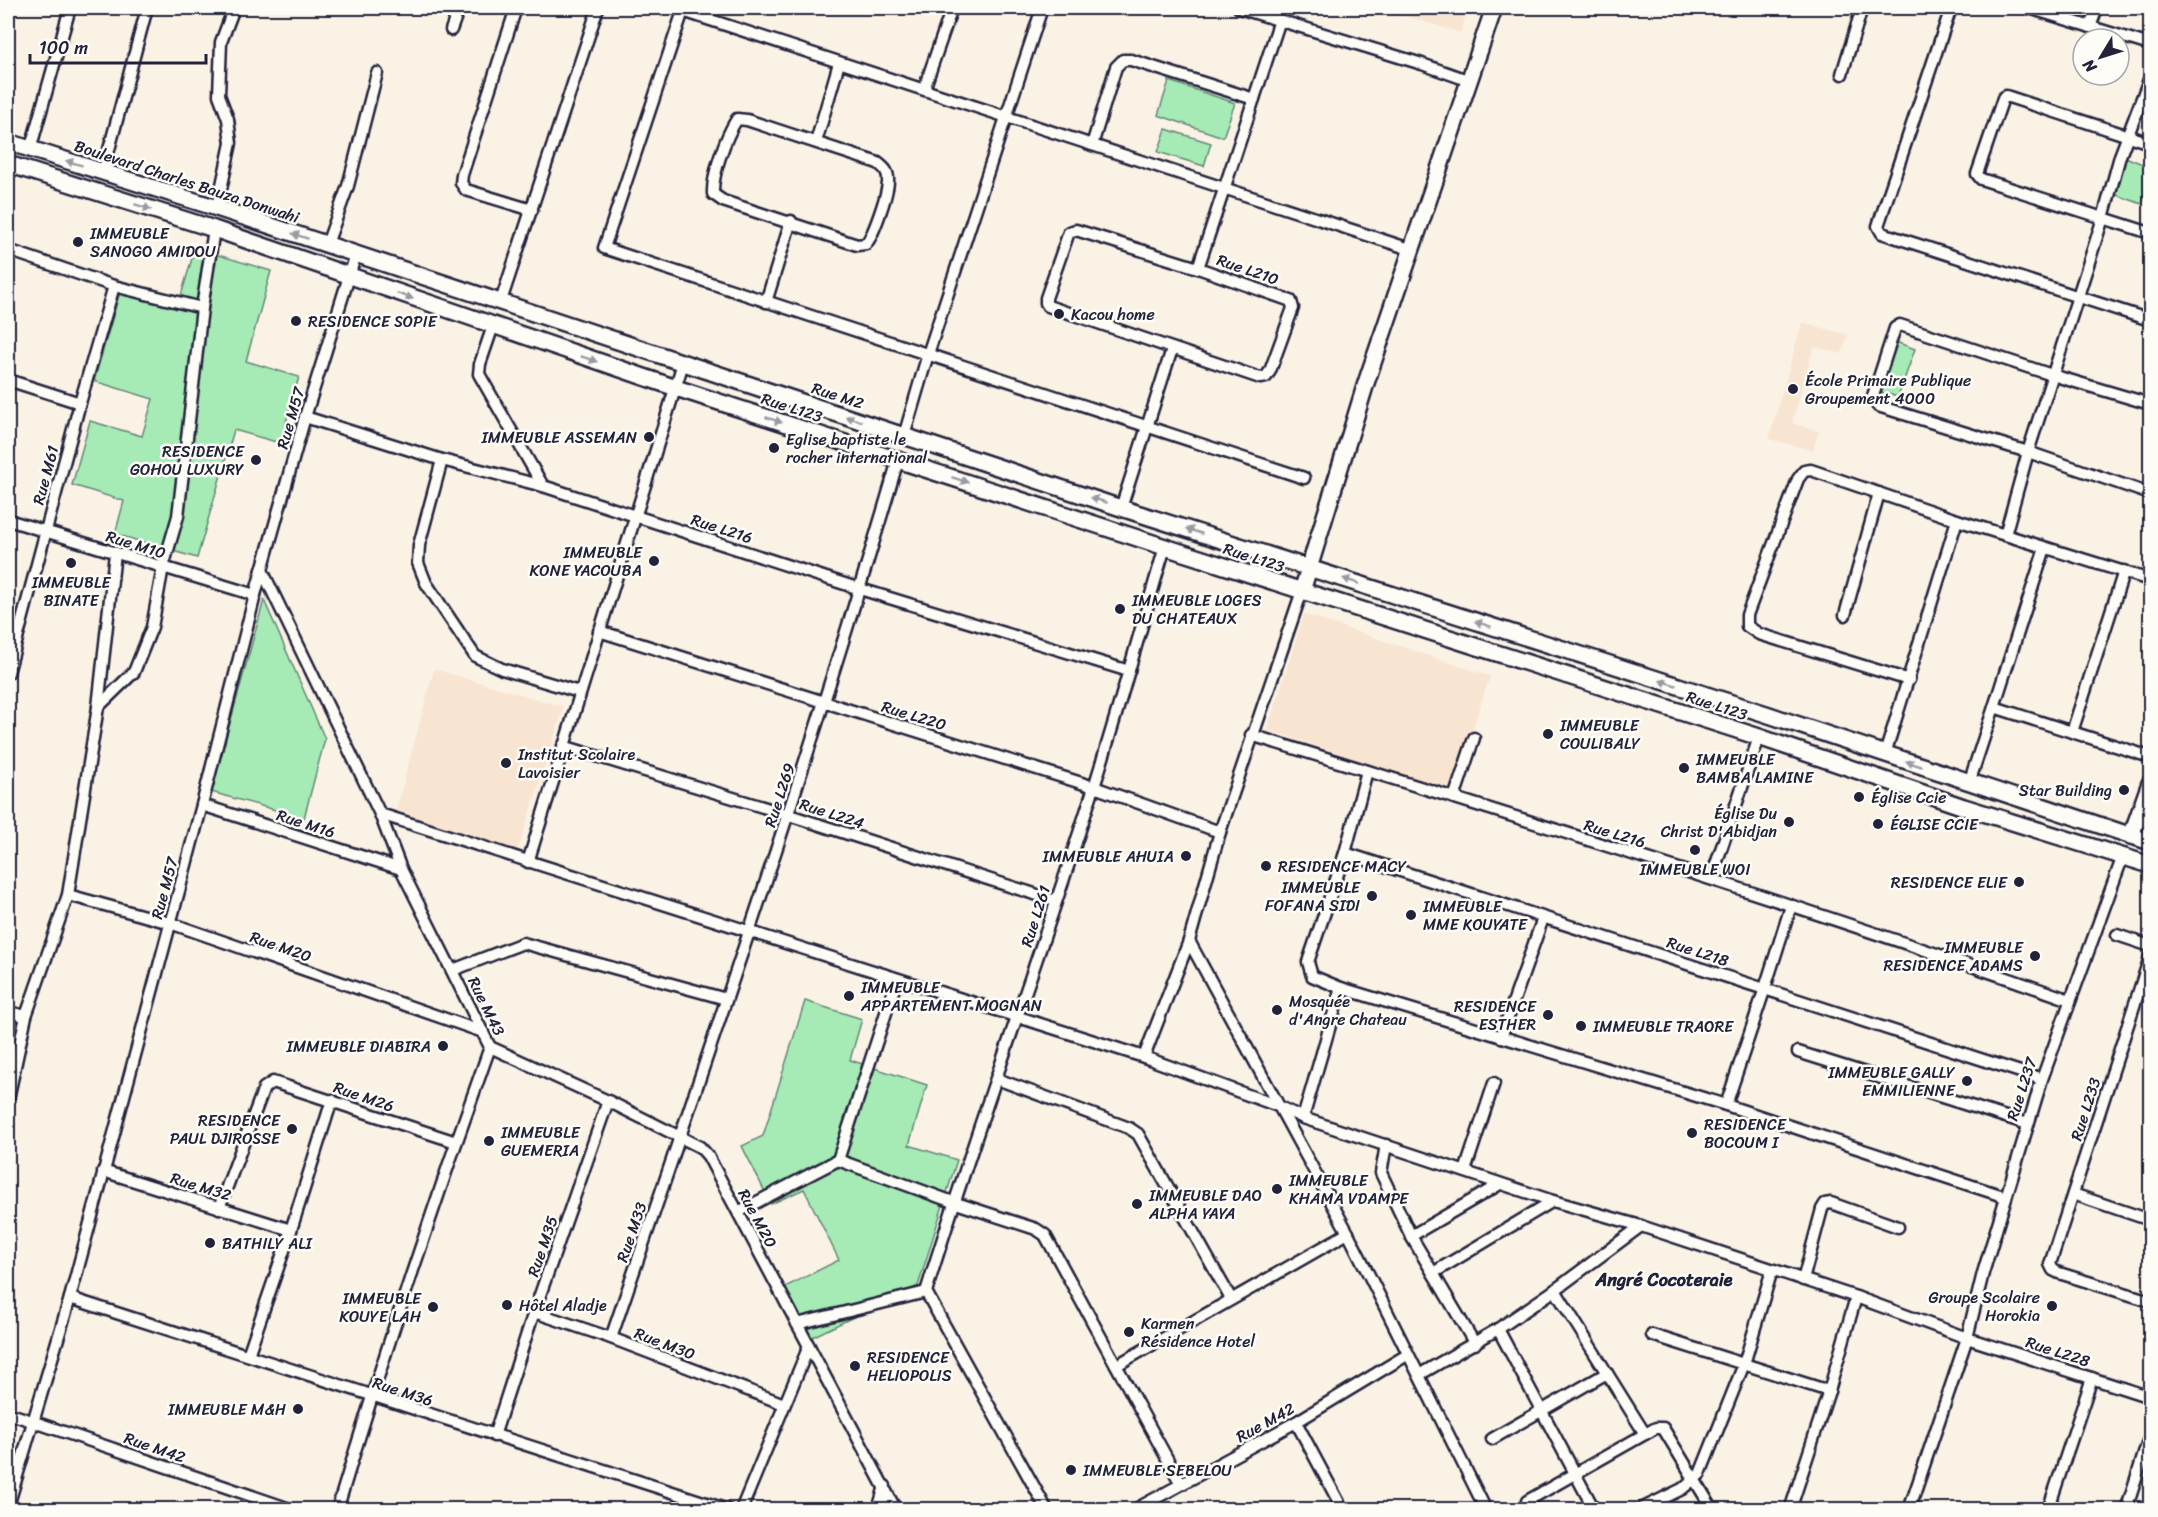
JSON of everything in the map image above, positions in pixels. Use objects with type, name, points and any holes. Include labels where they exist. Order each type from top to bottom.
[{"type":"main road","points":[[1302,591],[1366,383],[1494,8]]},
{"type":"main road","name":"Boulevard Charles Bauza Donwahi","points":[[8,142],[356,254]]},
{"type":"main road","points":[[8,164],[214,229],[349,277]]},
{"type":"main road","name":"Rue M2","points":[[356,254],[1121,508],[1309,568]]},
{"type":"main road","name":"Rue L123","points":[[349,277],[676,388],[1759,737],[1964,807],[2151,865]]},
{"type":"main road","name":"Rue L123","points":[[1309,568],[1766,714],[2151,842]]},
{"type":"main road","points":[[2131,836],[2151,783]]},
{"type":"street","points":[[30,150],[70,8]]},
{"type":"street","points":[[104,172],[147,8]]},
{"type":"street","points":[[217,208],[231,143],[228,119],[219,95],[221,42],[234,8]]},
{"type":"street","points":[[451,30],[459,8]]},
{"type":"street","points":[[516,8],[461,183],[466,190],[532,210]]},
{"type":"street","points":[[501,302],[598,8]]},
{"type":"street","points":[[924,89],[948,8]]},
{"type":"street","points":[[904,436],[928,354],[1042,8]]},
{"type":"street","points":[[1239,8],[1470,81]]},
{"type":"street","points":[[1842,74],[1862,8]]},
{"type":"street","points":[[1951,8],[1878,226],[1879,230],[1882,233],[2151,320]]},
{"type":"street","points":[[2029,8],[2090,27],[2097,8]]},
{"type":"street","points":[[1304,478],[604,248],[684,9],[1224,190],[1413,250]]},
{"type":"street","points":[[1198,268],[1280,20]]},
{"type":"street","points":[[2131,39],[2151,45]]},
{"type":"street","points":[[1092,146],[1116,67],[1123,60],[1131,60],[1254,99]]},
{"type":"street","points":[[816,142],[840,63]]},
{"type":"street","points":[[327,244],[348,186],[377,73]]},
{"type":"street","points":[[2005,535],[2028,452],[2103,218],[2111,183],[2151,77]]},
{"type":"street","points":[[2151,144],[2006,96],[2003,98],[1977,174],[1981,179],[2151,233]]},
{"type":"street","points":[[737,120],[747,120],[816,142],[878,163],[886,171],[888,181],[872,236],[866,244],[857,245],[723,201],[713,194],[713,183],[731,129],[737,120]]},
{"type":"street","points":[[766,302],[791,222]]},
{"type":"street","points":[[98,707],[134,672],[152,627],[163,567],[178,516],[202,308],[214,229]]},
{"type":"street","name":"Rue L210","points":[[1076,230],[1198,268],[1286,298],[1291,302],[1293,308],[1270,371],[1266,376],[1260,378],[1172,349],[1053,309],[1046,303],[1069,232],[1076,230]]},
{"type":"street","points":[[8,250],[114,286],[202,308]]},
{"type":"street","name":"Rue M57","points":[[8,1506],[70,1298],[202,805],[255,595],[305,417],[356,254]]},
{"type":"street","name":"Rue M61","points":[[8,673],[80,403],[114,286]]},
{"type":"street","points":[[2151,404],[2052,375],[1900,325],[1895,328],[1872,399],[1878,406],[2028,452],[2151,494]]},
{"type":"street","points":[[493,326],[480,364],[479,374],[543,486]]},
{"type":"street","points":[[1121,508],[1172,349]]},
{"type":"street","points":[[528,862],[683,363]]},
{"type":"street","points":[[8,380],[80,403]]},
{"type":"street","name":"Rue L216","points":[[305,417],[442,460],[543,486],[860,589],[1129,671]]},
{"type":"street","points":[[442,460],[419,545],[418,563],[426,583],[475,656],[502,669],[579,692]]},
{"type":"street","name":"Rue L269","points":[[680,1136],[789,815],[898,460]]},
{"type":"street","points":[[1909,680],[1759,634],[1746,626],[1747,615],[1798,479],[1804,471],[1811,470],[1957,520],[2151,580]]},
{"type":"street","points":[[1845,615],[1879,493]]},
{"type":"street","name":"Rue M10","points":[[8,520],[255,595]]},
{"type":"street","points":[[1886,754],[1957,520]]},
{"type":"street","name":"Rue L261","points":[[926,1292],[953,1202],[997,1079],[1094,787],[1165,547]]},
{"type":"street","points":[[1969,783],[2045,548]]},
{"type":"street","points":[[8,1099],[26,1016],[68,895],[98,707],[115,553]]},
{"type":"street","name":"Rue M43","points":[[262,570],[380,814],[401,869],[490,1047],[371,1396],[337,1509]]},
{"type":"street","points":[[2072,732],[2124,571]]},
{"type":"street","points":[[1144,1057],[1189,941],[1251,735],[1302,591]]},
{"type":"street","name":"Rue L220","points":[[599,631],[1094,787],[1220,832]]},
{"type":"street","points":[[1994,706],[2151,757]]},
{"type":"street","name":"Rue L216","points":[[1251,735],[1711,879],[2070,1000]]},
{"type":"street","points":[[1711,879],[1759,737]]},
{"type":"street","points":[[1454,798],[1474,738]]},
{"type":"street","name":"Rue L224","points":[[563,746],[789,815],[1056,901]]},
{"type":"street","points":[[1367,771],[1345,854],[1308,962],[1312,976],[1341,988],[1726,1105],[2006,1197]]},
{"type":"street","name":"Rue M16","points":[[202,805],[401,869]]},
{"type":"street","name":"Rue L228","points":[[380,814],[1144,1057],[1278,1106],[1303,1118],[1553,1201],[1641,1226],[1962,1336],[2151,1397]]},
{"type":"street","name":"Rue L218","points":[[1345,854],[2042,1079]]},
{"type":"street","name":"Rue L237","points":[[1909,1509],[2042,1079],[2123,856]]},
{"type":"street","name":"Rue M20","points":[[68,895],[170,923],[483,1032]]},
{"type":"street","points":[[1726,1105],[1791,906]]},
{"type":"street","points":[[1501,1037],[1543,918]]},
{"type":"street","points":[[2117,935],[2151,946]]},
{"type":"street","points":[[1189,941],[1347,1233],[1486,1509]]},
{"type":"street","points":[[453,970],[523,943],[726,999]]},
{"type":"street","name":"Rue L233","points":[[2151,957],[2050,1264],[2053,1269],[2151,1302]]},
{"type":"street","points":[[738,1212],[838,1160],[897,979]]},
{"type":"street","points":[[1303,1118],[1341,988]]},
{"type":"street","points":[[8,1012],[26,1016]]},
{"type":"street","name":"Rue M20","points":[[490,1047],[680,1136],[700,1147],[708,1156],[896,1509]]},
{"type":"street","points":[[1798,1052],[2028,1124]]},
{"type":"street","points":[[997,1079],[1129,1128],[1138,1134],[1231,1299]]},
{"type":"street","name":"Rue M26","points":[[219,1208],[264,1088],[273,1082],[456,1142]]},
{"type":"street","points":[[1465,1171],[1494,1083]]},
{"type":"street","points":[[248,1355],[332,1100]]},
{"type":"street","name":"Rue M35","points":[[494,1436],[534,1312],[608,1101]]},
{"type":"street","name":"Rue M33","points":[[610,1338],[680,1136]]},
{"type":"street","points":[[1386,1145],[1381,1173],[1411,1236],[1475,1344]]},
{"type":"street","points":[[838,1160],[953,1202],[1036,1229],[1045,1235],[1181,1484]]},
{"type":"street","name":"Rue M32","points":[[103,1171],[291,1230]]},
{"type":"street","points":[[1411,1236],[1500,1184]]},
{"type":"street","points":[[2073,1194],[2151,1220]]},
{"type":"street","points":[[1433,1273],[1553,1201]]},
{"type":"street","points":[[1803,1280],[1825,1204],[1832,1203],[1898,1227]]},
{"type":"street","points":[[1419,1375],[1498,1329],[1641,1226]]},
{"type":"street","points":[[1117,1365],[1347,1233]]},
{"type":"street","points":[[1639,1509],[1682,1489],[1700,1474],[1744,1364],[1772,1270]]},
{"type":"street","points":[[1555,1290],[1645,1434]]},
{"type":"street","points":[[798,1324],[926,1292],[1047,1509]]},
{"type":"street","name":"Rue M36","points":[[70,1298],[494,1436],[728,1509]]},
{"type":"street","points":[[1790,1509],[1829,1391],[1856,1298]]},
{"type":"street","name":"Rue M30","points":[[534,1312],[610,1338],[784,1404]]},
{"type":"street","points":[[1498,1329],[1594,1509]]},
{"type":"street","points":[[1652,1335],[1829,1391]]},
{"type":"street","points":[[741,1509],[809,1346]]},
{"type":"street","name":"Rue M42","points":[[1134,1509],[1296,1422],[1407,1355]]},
{"type":"street","points":[[1492,1439],[1607,1373]]},
{"type":"street","points":[[2048,1509],[2092,1378]]},
{"type":"street","name":"Rue M42","points":[[8,1413],[293,1509]]},
{"type":"street","points":[[1296,1422],[1343,1509]]},
{"type":"street","points":[[1527,1501],[1656,1428],[1663,1428],[1713,1509]]},
{"type":"street","points":[[2126,1509],[2151,1436]]},
{"type":"street","points":[[878,1509],[885,1486]]},
{"type":"shaded area","points":[[1379,8],[1468,8],[1461,33]]},
{"type":"shaded area","name":"École Primaire Publique Groupement 4000","points":[[1802,322],[1848,335],[1842,354],[1814,347],[1792,423],[1819,431],[1813,451],[1769,439]]},
{"type":"shaded area","points":[[1304,614],[1490,676],[1453,791],[1267,730]]},
{"type":"shaded area","points":[[434,669],[564,707],[517,853],[396,810]]},
{"type":"green space","points":[[1169,81],[1235,103],[1223,137],[1158,115]]},
{"type":"green space","points":[[1166,129],[1211,143],[1204,166],[1158,152]]},
{"type":"green space","points":[[2123,156],[2150,167],[2150,178],[2142,204],[2111,193]]},
{"type":"green space","points":[[195,248],[271,271],[246,361],[299,377],[280,443],[234,430],[197,558],[115,534],[124,501],[72,485],[90,421],[142,436],[153,399],[94,381],[123,282],[180,299]]},
{"type":"green space","points":[[1896,342],[1915,349],[1898,397],[1880,392]]},
{"type":"green space","points":[[264,600],[325,739],[304,818],[211,792]]},
{"type":"green space","points":[[805,1001],[862,1019],[850,1060],[927,1085],[909,1145],[957,1160],[918,1286],[808,1339],[783,1288],[839,1260],[804,1189],[771,1204],[742,1146],[763,1136]]},
{"type":"place","name":"IMMEUBLE SANOGO AMIDOU","points":[[78,242]]},
{"type":"place","name":"Kacou home","points":[[1059,314]]},
{"type":"place","name":"RESIDENCE SOPIE","points":[[296,321]]},
{"type":"place","name":"École Primaire Publique Groupement 4000","points":[[1793,389]]},
{"type":"place","name":"IMMEUBLE ASSEMAN","points":[[649,437]]},
{"type":"place","name":"Eglise baptiste le rocher international","points":[[774,448]]},
{"type":"place","name":"RESIDENCE GOHOU LUXURY","points":[[256,460]]},
{"type":"place","name":"IMMEUBLE KONE YACOUBA","points":[[654,561]]},
{"type":"place","name":"IMMEUBLE BINATE","points":[[71,563]]},
{"type":"place","name":"IMMEUBLE LOGES DU CHATEAUX","points":[[1120,609]]},
{"type":"place","name":"IMMEUBLE COULIBALY","points":[[1548,734]]},
{"type":"place","name":"Institut Scolaire Lavoisier","points":[[506,763]]},
{"type":"place","name":"IMMEUBLE BAMBA LAMINE","points":[[1684,768]]},
{"type":"place","name":"Star Building","points":[[2124,790]]},
{"type":"place","name":"Église Ccie","points":[[1859,797]]},
{"type":"place","name":"Église Du Christ D'Abidjan","points":[[1789,822]]},
{"type":"place","name":"ÉGLISE CCIE","points":[[1878,824]]},
{"type":"place","name":"IMMEUBLE WOI","points":[[1695,850]]},
{"type":"place","name":"IMMEUBLE AHUIA","points":[[1186,856]]},
{"type":"place","name":"RESIDENCE MACY","points":[[1266,866]]},
{"type":"place","name":"RESIDENCE ELIE","points":[[2019,882]]},
{"type":"place","name":"IMMEUBLE FOFANA SIDI","points":[[1372,896]]},
{"type":"place","name":"IMMEUBLE MME KOUYATE","points":[[1411,915]]},
{"type":"place","name":"IMMEUBLE RESIDENCE ADAMS","points":[[2035,956]]},
{"type":"place","name":"IMMEUBLE APPARTEMENT MOGNAN","points":[[849,996]]},
{"type":"place","name":"Mosquée d'Angre Chateau","points":[[1277,1010]]},
{"type":"place","name":"RESIDENCE ESTHER","points":[[1548,1015]]},
{"type":"place","name":"IMMEUBLE TRAORE","points":[[1581,1026]]},
{"type":"place","name":"IMMEUBLE DIABIRA","points":[[443,1046]]},
{"type":"place","name":"IMMEUBLE GALLY EMMILIENNE","points":[[1967,1081]]},
{"type":"place","name":"RESIDENCE PAUL DJIROSSE","points":[[292,1129]]},
{"type":"place","name":"RESIDENCE BOCOUM I","points":[[1692,1133]]},
{"type":"place","name":"IMMEUBLE GUEMERIA","points":[[489,1141]]},
{"type":"place","name":"IMMEUBLE KHAMA VDAMPE","points":[[1277,1189]]},
{"type":"place","name":"IMMEUBLE DAO ALPHA YAYA","points":[[1137,1204]]},
{"type":"place","name":"BATHILY ALI","points":[[210,1243]]},
{"type":"place","name":"Hôtel Aladje","points":[[507,1305]]},
{"type":"place","name":"Groupe Scolaire Horokia","points":[[2052,1306]]},
{"type":"place","name":"IMMEUBLE KOUYE LAH","points":[[433,1307]]},
{"type":"place","name":"Karmen Résidence Hotel","points":[[1129,1332]]},
{"type":"place","name":"RESIDENCE HELIOPOLIS","points":[[855,1366]]},
{"type":"place","name":"IMMEUBLE M&H","points":[[298,1409]]},
{"type":"place","name":"IMMEUBLE SEBELOU","points":[[1071,1470]]},
{"type":"district","name":"Angré Cocoteraie","points":[[1664,1280]]}]
